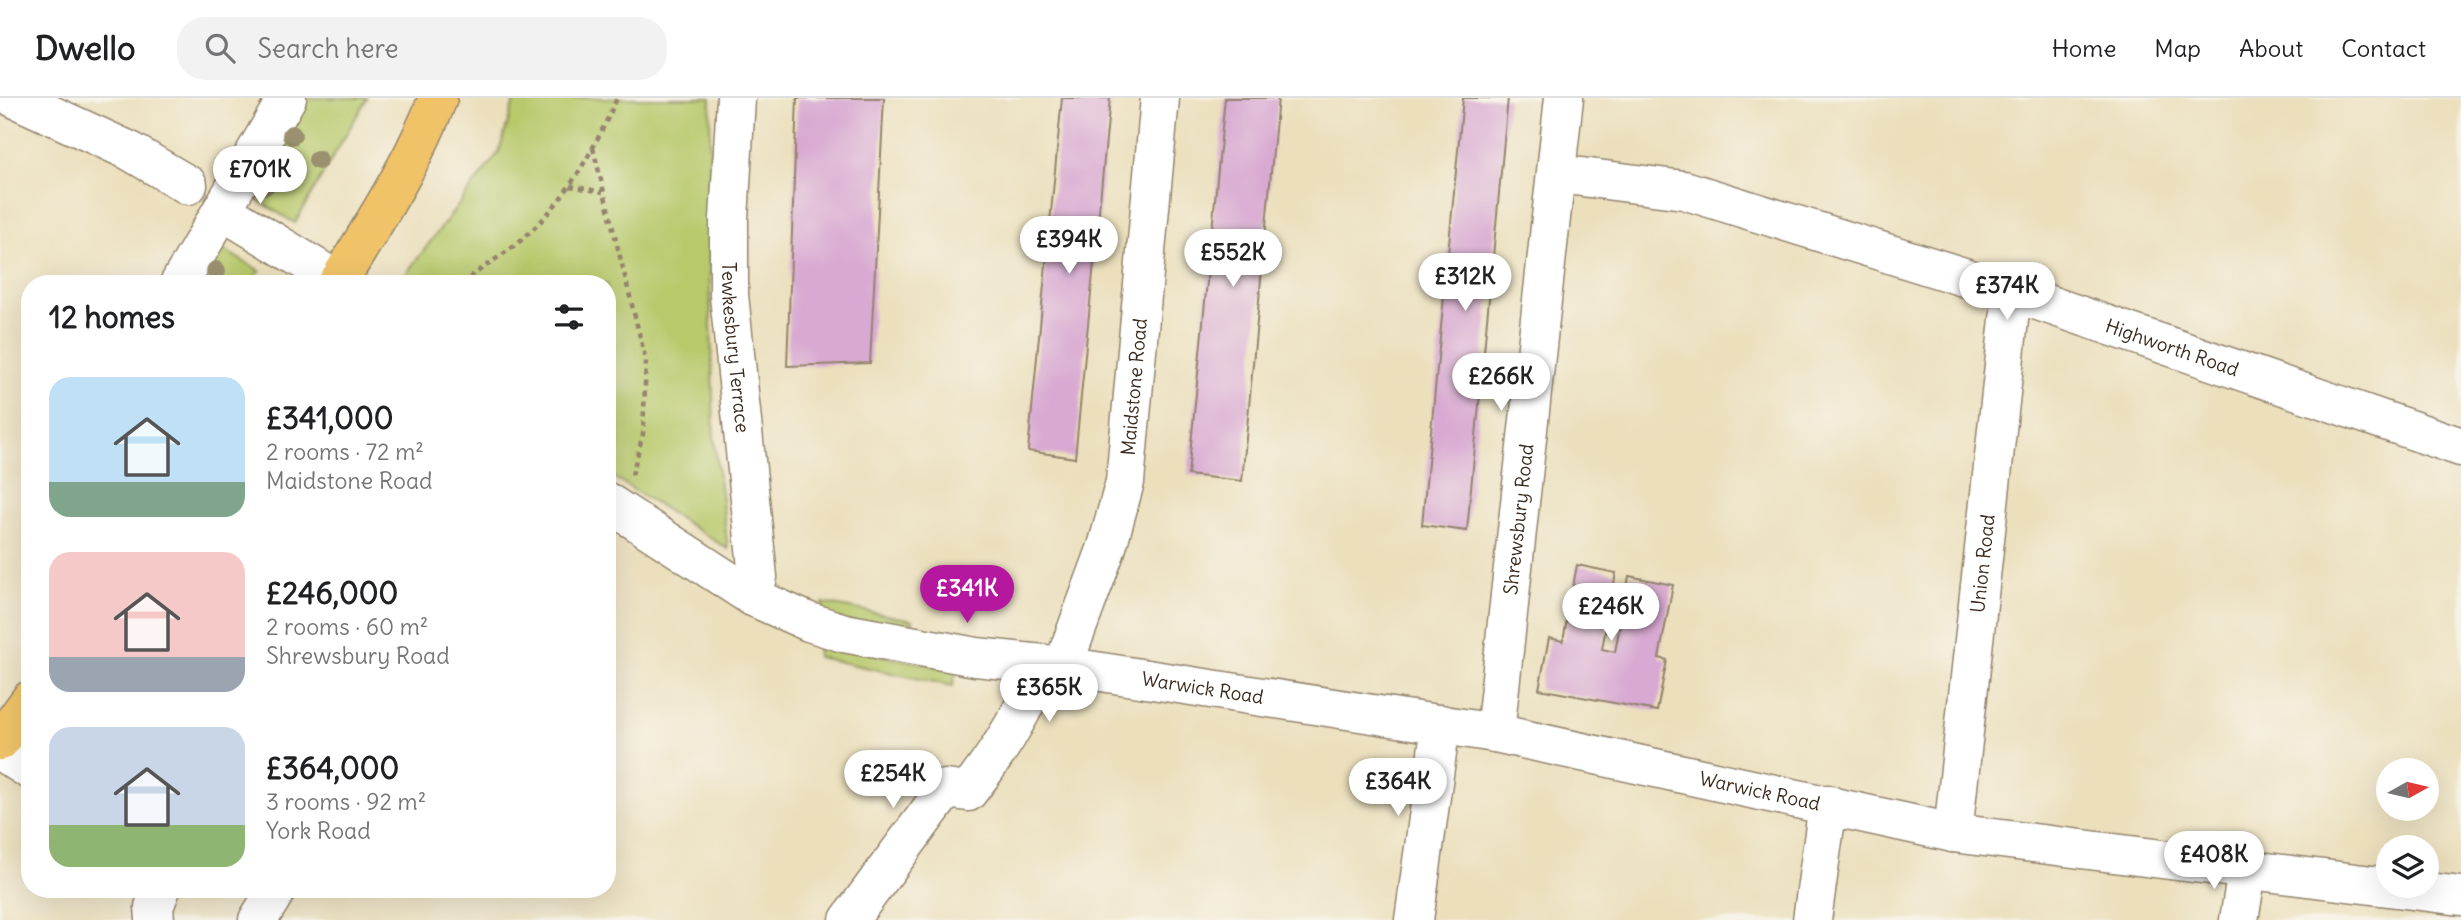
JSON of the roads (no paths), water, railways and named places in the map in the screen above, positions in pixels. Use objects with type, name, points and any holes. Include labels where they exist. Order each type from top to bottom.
[{"type":"main road","points":[[341,275],[385,206],[429,123],[439,98]]},
{"type":"main road","points":[[0,741],[21,712]]},
{"type":"street","points":[[14,98],[130,151],[188,185]]},
{"type":"street","points":[[184,275],[287,98]]},
{"type":"street","name":"Tewkesbury Terrace","points":[[736,98],[729,219],[729,295],[758,577],[753,597]]},
{"type":"street","name":"Maidstone Road","points":[[849,920],[946,789],[968,792],[996,757],[1029,698],[1053,665],[1107,547],[1125,482],[1160,98]]},
{"type":"street","name":"Shrewsbury Road","points":[[1495,733],[1558,174],[1564,98]]},
{"type":"street","name":"Highworth Road","points":[[1558,174],[1684,190],[2012,292],[2461,447]]},
{"type":"street","points":[[223,211],[326,275]]},
{"type":"street","name":"Union Road","points":[[1953,833],[2012,292]]},
{"type":"street","points":[[619,491],[753,597]]},
{"type":"street","name":"Warwick Road","points":[[753,597],[809,622],[844,633],[976,657],[1053,665],[1495,733],[1953,833],[2246,872],[2461,896]]},
{"type":"street","points":[[1414,920],[1440,724]]},
{"type":"street","points":[[0,751],[21,764]]},
{"type":"street","points":[[1811,920],[1828,804]]},
{"type":"street","points":[[2239,920],[2246,872]]},
{"type":"street","points":[[155,920],[154,906],[157,898]]},
{"type":"street","points":[[258,920],[271,898]]}]
